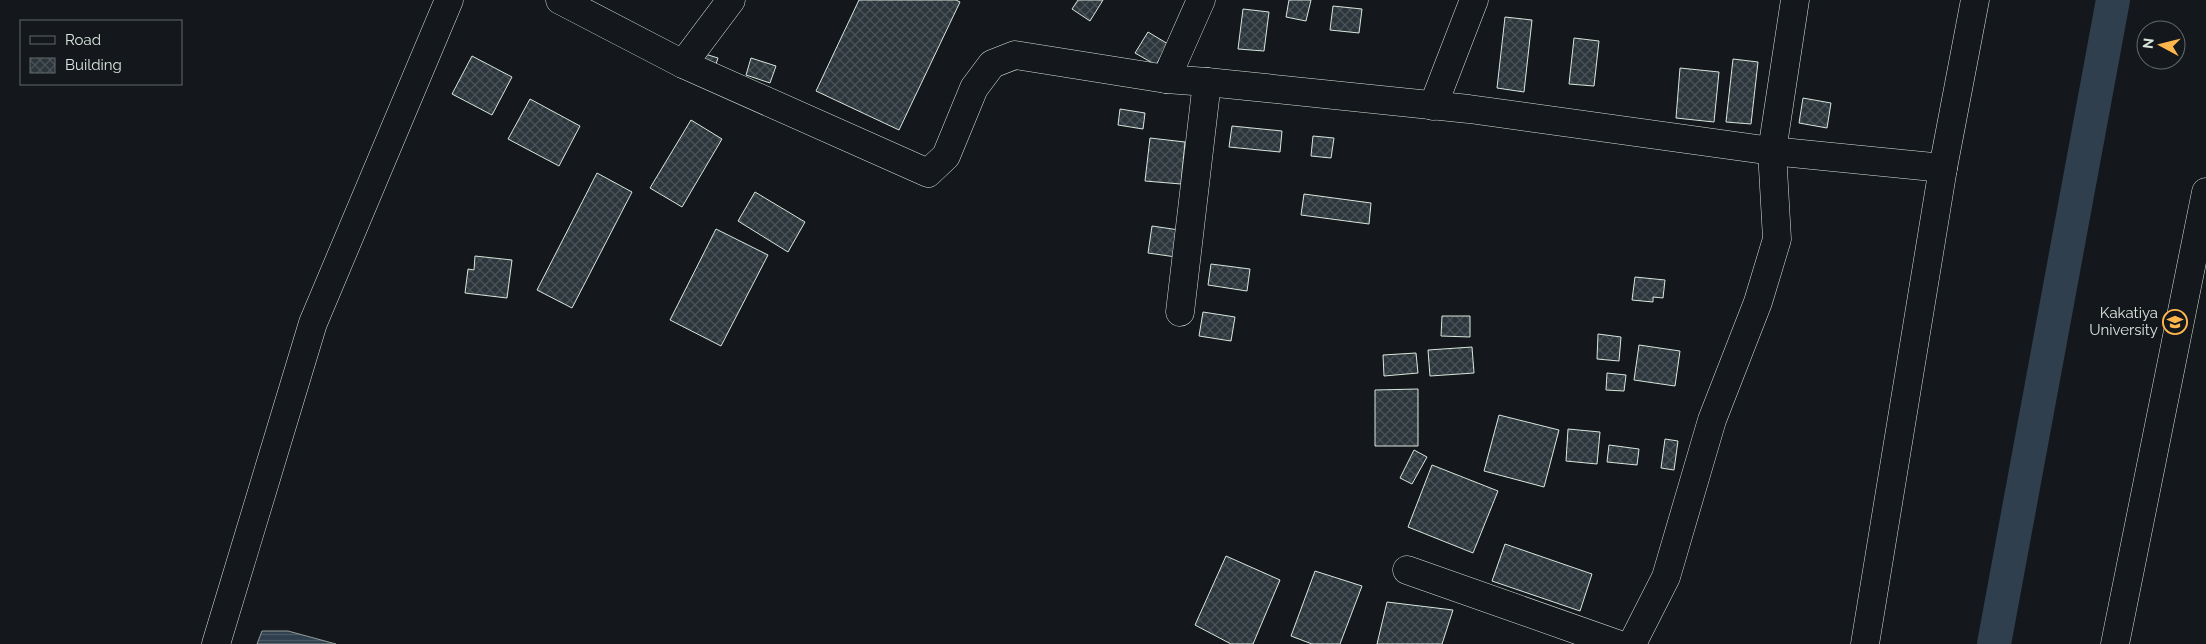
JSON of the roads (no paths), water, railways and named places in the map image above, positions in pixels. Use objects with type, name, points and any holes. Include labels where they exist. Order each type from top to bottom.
[{"type":"street","points":[[216,644],[313,323],[449,0]]},
{"type":"street","points":[[560,0],[682,64],[928,172],[946,156],[974,88],[992,64],[1015,55],[1166,80],[1207,82],[1433,106],[1772,151],[1943,168]]},
{"type":"street","points":[[682,64],[731,0]]},
{"type":"street","points":[[1166,80],[1201,0]]},
{"type":"street","points":[[1433,106],[1474,0]]},
{"type":"street","points":[[1632,644],[1666,577],[1712,420],[1758,302],[1777,239],[1772,151],[1795,0]]},
{"type":"street","points":[[1865,644],[1943,168],[1975,0]]},
{"type":"street","points":[[1180,312],[1207,82]]},
{"type":"street","points":[[2115,644],[2206,192]]},
{"type":"street","points":[[1407,570],[1617,644]]},
{"type":"water","points":[[262,631],[288,631],[336,644],[257,644]]},
{"type":"waterway","points":[[1994,644],[2113,0]]},
{"type":"place","name":"Kakatiya University","points":[[2175,322]]}]
